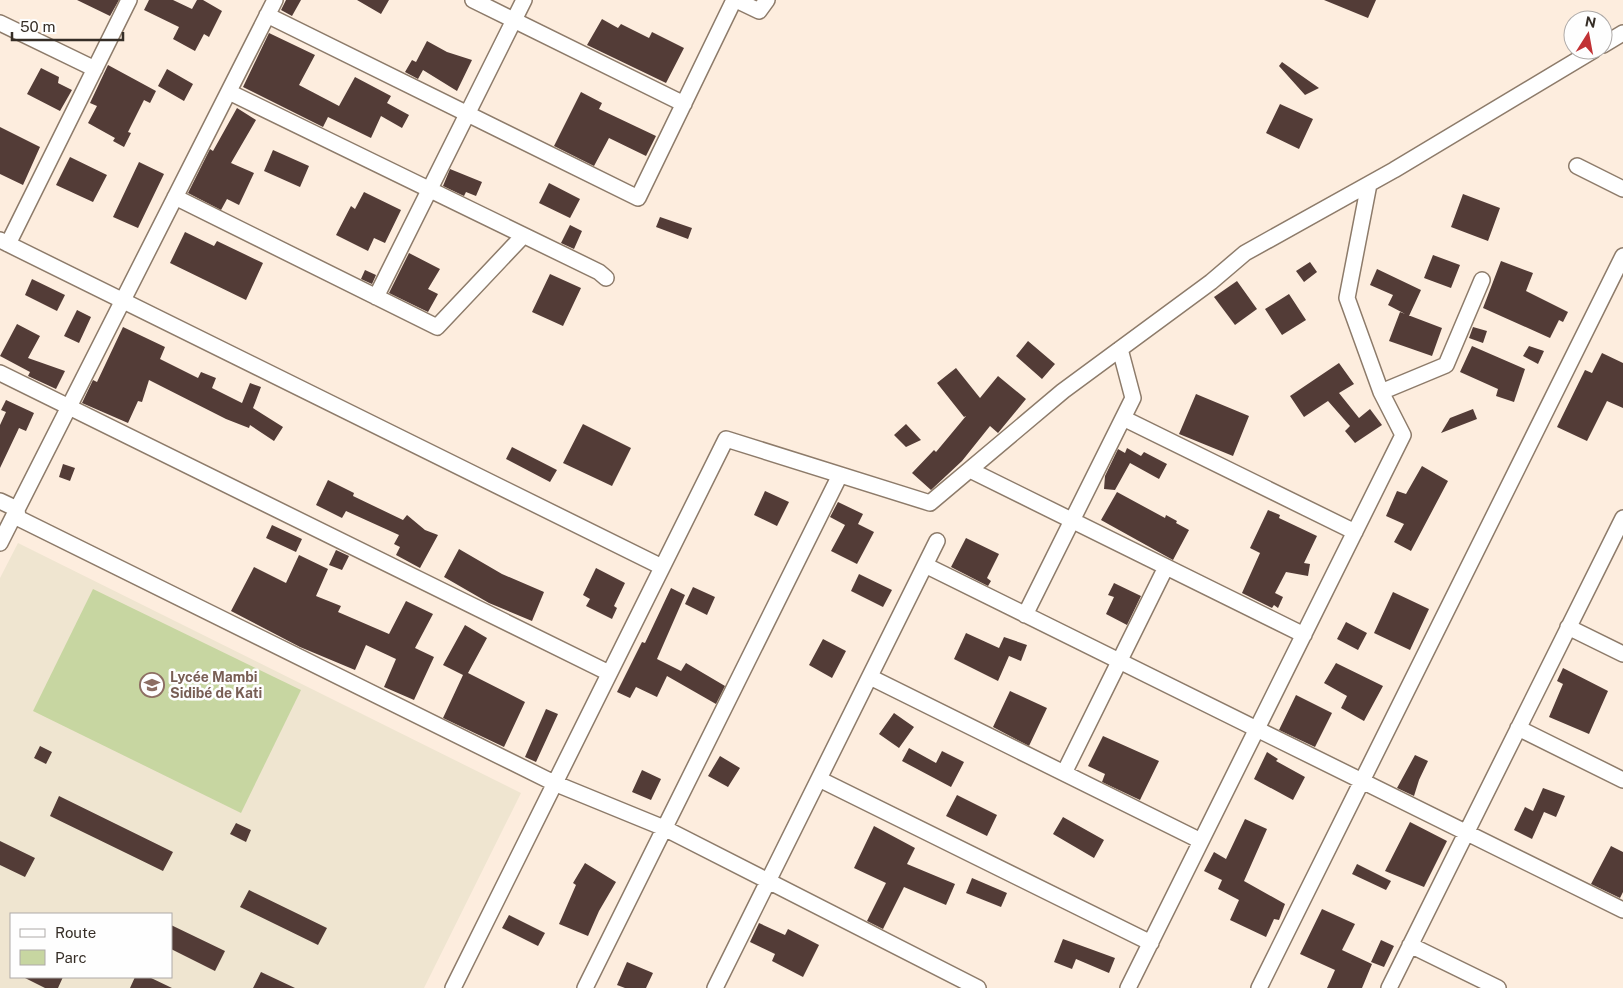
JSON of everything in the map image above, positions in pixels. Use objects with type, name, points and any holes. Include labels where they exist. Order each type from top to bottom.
[{"type":"street","points":[[129,0],[4,242],[662,566]]},
{"type":"street","points":[[0,543],[275,0]]},
{"type":"street","points":[[473,0],[684,104]]},
{"type":"street","points":[[376,297],[524,0]]},
{"type":"street","points":[[268,15],[638,198],[735,0],[759,11],[767,0]]},
{"type":"street","points":[[0,23],[95,69]]},
{"type":"street","points":[[453,988],[726,439],[930,502],[1064,390],[1211,282],[1245,253],[1369,184],[1577,60]]},
{"type":"street","points":[[228,92],[522,237],[599,272],[606,278]]},
{"type":"street","points":[[1577,166],[1623,189]]},
{"type":"street","points":[[1128,988],[1403,435],[1381,392],[1347,298],[1369,184]]},
{"type":"street","points":[[175,197],[437,327],[522,237]]},
{"type":"street","points":[[1259,988],[1623,256]]},
{"type":"street","points":[[1381,392],[1446,364],[1482,280]]},
{"type":"street","points":[[1026,615],[1133,398],[1120,349]]},
{"type":"street","points":[[0,373],[609,673]]},
{"type":"street","points":[[1123,418],[1355,532]]},
{"type":"street","points":[[970,470],[1304,635]]},
{"type":"street","points":[[585,988],[840,475]]},
{"type":"street","points":[[0,501],[17,509]]},
{"type":"street","points":[[17,509],[18,518],[555,783],[664,828],[978,988]]},
{"type":"street","points":[[1389,988],[1623,518]]},
{"type":"street","points":[[715,988],[937,541]]},
{"type":"street","points":[[925,565],[1623,910]]},
{"type":"street","points":[[1064,773],[1166,567]]},
{"type":"street","points":[[1568,627],[1623,654]]},
{"type":"street","points":[[870,677],[1201,841]]},
{"type":"street","points":[[1518,728],[1623,780]]},
{"type":"street","points":[[819,779],[1151,943]]},
{"type":"street","points":[[1410,945],[1498,988]]},
{"type":"shaded area","name":"Lycée Mambi Sidibé de Kati","points":[[18,543],[521,793],[424,988],[0,988],[0,578]]},
{"type":"green space","points":[[93,589],[301,690],[241,813],[33,711]]},
{"type":"building","points":[[77,0],[119,0],[110,16]]},
{"type":"building","points":[[149,0],[173,0],[192,9],[197,0],[203,0],[222,11],[209,37],[204,34],[195,51],[173,39],[179,27],[144,10]]},
{"type":"building","points":[[286,0],[301,0],[292,16],[281,10]]},
{"type":"building","points":[[357,0],[389,0],[381,14]]},
{"type":"building","points":[[1324,0],[1376,0],[1368,18]]},
{"type":"building","points":[[602,19],[618,28],[621,24],[649,38],[652,32],[684,48],[666,83],[587,45]]},
{"type":"building","points":[[269,33],[315,55],[299,85],[339,106],[355,77],[391,96],[387,103],[409,115],[402,128],[381,116],[371,138],[328,117],[323,127],[243,87]]},
{"type":"building","points":[[427,41],[447,52],[472,60],[457,91],[423,70],[418,79],[405,72],[412,60],[416,62]]},
{"type":"building","points":[[1282,62],[1319,88],[1305,95],[1279,66]]},
{"type":"building","points":[[108,65],[156,91],[150,103],[144,100],[128,132],[131,133],[124,147],[113,141],[115,138],[88,123],[97,106],[90,103]]},
{"type":"building","points":[[41,68],[59,77],[58,83],[72,90],[60,111],[27,94]]},
{"type":"building","points":[[167,69],[193,84],[184,101],[158,86]]},
{"type":"building","points":[[581,92],[602,103],[599,109],[656,136],[646,156],[609,138],[594,166],[554,146]]},
{"type":"building","points":[[1280,104],[1313,119],[1299,149],[1266,133]]},
{"type":"building","points":[[237,108],[256,120],[231,163],[254,173],[239,205],[227,199],[221,210],[188,193],[210,149],[213,151]]},
{"type":"building","points":[[0,127],[40,147],[23,185],[0,174]]},
{"type":"building","points":[[273,150],[309,166],[300,187],[264,171]]},
{"type":"building","points":[[70,157],[107,175],[93,202],[56,185]]},
{"type":"building","points":[[139,162],[164,174],[138,228],[113,217]]},
{"type":"building","points":[[450,169],[482,182],[476,196],[466,192],[464,196],[443,186]]},
{"type":"building","points":[[549,183],[580,199],[570,218],[539,203]]},
{"type":"building","points":[[364,192],[401,210],[385,243],[374,238],[368,251],[336,235],[351,206],[355,209]]},
{"type":"building","points":[[1463,194],[1500,208],[1488,241],[1451,227]]},
{"type":"building","points":[[660,217],[692,228],[688,239],[656,227]]},
{"type":"building","points":[[570,225],[582,231],[574,249],[561,243]]},
{"type":"building","points":[[185,232],[214,246],[217,241],[263,263],[246,300],[170,263]]},
{"type":"building","points":[[409,253],[440,269],[428,289],[438,294],[428,312],[389,293]]},
{"type":"building","points":[[1433,255],[1460,265],[1451,288],[1424,278]]},
{"type":"building","points":[[1501,261],[1533,273],[1526,291],[1568,312],[1563,322],[1559,320],[1550,338],[1483,308]]},
{"type":"building","points":[[1310,262],[1317,272],[1304,282],[1296,271]]},
{"type":"building","points":[[1377,269],[1421,290],[1409,316],[1388,305],[1393,295],[1370,285]]},
{"type":"building","points":[[365,270],[376,275],[372,284],[361,279]]},
{"type":"building","points":[[550,274],[581,288],[563,326],[532,312]]},
{"type":"building","points":[[32,279],[65,295],[57,311],[25,295]]},
{"type":"building","points":[[1237,281],[1257,309],[1235,325],[1214,297]]},
{"type":"building","points":[[1289,294],[1306,320],[1282,335],[1265,309]]},
{"type":"building","points":[[77,310],[91,317],[79,343],[64,336]]},
{"type":"building","points":[[1400,312],[1442,328],[1432,356],[1389,341]]},
{"type":"building","points":[[17,324],[40,336],[28,358],[65,371],[56,389],[28,376],[30,372],[0,356]]},
{"type":"building","points":[[123,327],[165,347],[160,359],[198,378],[201,372],[216,378],[212,388],[242,403],[250,383],[261,387],[253,408],[283,427],[274,441],[250,425],[249,428],[226,419],[149,380],[142,402],[138,401],[128,423],[82,403],[93,380],[97,382]]},
{"type":"building","points":[[1473,327],[1487,331],[1483,343],[1469,338]]},
{"type":"building","points":[[1028,341],[1055,364],[1042,379],[1016,356]]},
{"type":"building","points":[[1472,346],[1525,369],[1514,402],[1496,396],[1498,389],[1460,372]]},
{"type":"building","points":[[1529,346],[1544,351],[1538,364],[1523,356]]},
{"type":"building","points":[[1602,353],[1623,363],[1623,408],[1607,401],[1587,441],[1557,427],[1585,370],[1592,373]]},
{"type":"building","points":[[1339,363],[1354,384],[1339,393],[1359,418],[1370,409],[1382,425],[1355,443],[1345,431],[1350,426],[1328,401],[1304,417],[1290,396]]},
{"type":"building","points":[[956,368],[980,398],[998,376],[1026,399],[998,433],[990,426],[962,461],[931,490],[912,473],[934,450],[936,452],[966,416],[964,417],[937,383]]},
{"type":"building","points":[[1196,394],[1249,416],[1233,456],[1179,434]]},
{"type":"building","points":[[6,400],[34,413],[26,431],[19,428],[0,468],[0,425],[6,412],[1,410]]},
{"type":"building","points":[[1473,409],[1477,419],[1441,433],[1450,418]]},
{"type":"building","points":[[583,424],[631,448],[612,486],[563,463]]},
{"type":"building","points":[[906,424],[921,440],[906,447],[894,435]]},
{"type":"building","points":[[512,447],[557,470],[550,482],[506,459]]},
{"type":"building","points":[[1127,448],[1141,456],[1144,452],[1167,464],[1159,479],[1130,463],[1115,490],[1104,489],[1105,476],[1118,449],[1125,453]]},
{"type":"building","points":[[63,464],[75,468],[70,481],[59,477]]},
{"type":"building","points":[[1422,466],[1448,481],[1411,551],[1394,542],[1404,524],[1386,516],[1397,491],[1406,494]]},
{"type":"building","points":[[328,480],[354,493],[353,496],[403,520],[407,515],[425,530],[438,535],[420,568],[396,555],[400,547],[394,544],[399,535],[346,511],[342,518],[316,505]]},
{"type":"building","points":[[765,491],[789,502],[777,526],[754,515]]},
{"type":"building","points":[[1117,492],[1165,518],[1166,515],[1189,530],[1173,560],[1101,520]]},
{"type":"building","points":[[838,502],[863,514],[858,524],[874,532],[857,564],[831,551],[845,525],[830,517]]},
{"type":"building","points":[[1268,510],[1280,515],[1279,518],[1317,536],[1304,563],[1310,564],[1308,576],[1286,572],[1275,593],[1283,597],[1278,608],[1274,605],[1272,608],[1242,593],[1260,553],[1250,548]]},
{"type":"building","points":[[272,525],[302,539],[296,552],[266,538]]},
{"type":"building","points":[[966,538],[999,554],[987,578],[991,581],[988,586],[951,567]]},
{"type":"building","points":[[459,549],[502,574],[544,592],[532,621],[489,603],[444,577]]},
{"type":"building","points":[[336,550],[349,556],[342,570],[329,565]]},
{"type":"building","points":[[299,555],[328,569],[316,596],[341,606],[338,612],[389,634],[406,601],[433,614],[415,648],[434,657],[414,700],[384,687],[396,659],[366,645],[355,670],[300,647],[231,611],[254,567],[286,583]]},
{"type":"building","points":[[596,568],[625,583],[614,606],[617,608],[612,619],[586,606],[590,599],[583,595]]},
{"type":"building","points":[[859,574],[892,590],[883,607],[851,591]]},
{"type":"building","points":[[1114,583],[1141,596],[1127,625],[1106,614],[1114,597],[1108,595]]},
{"type":"building","points":[[693,587],[715,597],[707,615],[685,604]]},
{"type":"building","points":[[671,588],[685,595],[657,659],[681,671],[686,663],[725,686],[716,704],[667,676],[657,697],[636,687],[630,698],[617,692],[642,642],[645,643]]},
{"type":"building","points":[[1393,592],[1429,609],[1410,650],[1374,633]]},
{"type":"building","points":[[1346,622],[1367,633],[1358,650],[1337,639]]},
{"type":"building","points":[[465,625],[487,638],[468,673],[525,702],[504,747],[443,718],[463,675],[443,665]]},
{"type":"building","points":[[966,633],[999,648],[1004,637],[1027,645],[1021,661],[1009,656],[998,681],[954,659]]},
{"type":"building","points":[[823,639],[846,651],[832,678],[809,665]]},
{"type":"building","points":[[1336,663],[1383,686],[1364,721],[1341,708],[1347,696],[1324,683]]},
{"type":"building","points":[[1563,668],[1608,691],[1589,734],[1549,717],[1563,684],[1557,681]]},
{"type":"building","points":[[1010,691],[1047,708],[1029,746],[993,727]]},
{"type":"building","points":[[1296,695],[1332,713],[1315,747],[1279,730]]},
{"type":"building","points":[[546,709],[558,714],[536,762],[525,757]]},
{"type":"building","points":[[894,713],[914,727],[899,748],[879,734]]},
{"type":"building","points":[[1103,736],[1159,761],[1140,800],[1102,782],[1105,774],[1088,766]]},
{"type":"building","points":[[40,746],[52,752],[46,764],[34,758]]},
{"type":"building","points":[[909,748],[936,763],[942,751],[964,762],[951,787],[902,761]]},
{"type":"building","points":[[1267,752],[1278,759],[1276,761],[1305,777],[1293,800],[1254,779]]},
{"type":"building","points":[[1415,755],[1428,761],[1414,796],[1397,788]]},
{"type":"building","points":[[720,756],[740,768],[728,787],[708,776]]},
{"type":"building","points":[[642,770],[661,779],[651,800],[632,792]]},
{"type":"building","points":[[1543,788],[1565,796],[1556,817],[1544,812],[1532,839],[1514,830],[1525,807],[1533,811]]},
{"type":"building","points":[[957,795],[997,815],[987,836],[946,816]]},
{"type":"building","points":[[59,796],[173,852],[163,871],[50,816]]},
{"type":"building","points":[[1063,817],[1104,840],[1094,858],[1053,834]]},
{"type":"building","points":[[1245,819],[1267,829],[1244,881],[1285,904],[1279,920],[1274,919],[1266,937],[1230,920],[1239,900],[1218,889],[1222,880],[1204,871],[1214,852],[1226,859]]},
{"type":"building","points":[[1410,822],[1447,841],[1424,887],[1385,871]]},
{"type":"building","points":[[236,823],[251,830],[246,842],[230,834]]},
{"type":"building","points":[[874,826],[915,848],[907,864],[955,884],[946,905],[904,887],[883,929],[867,921],[886,883],[854,868]]},
{"type":"building","points":[[0,841],[35,858],[25,877],[0,865]]},
{"type":"building","points":[[1611,846],[1623,852],[1623,892],[1620,898],[1591,884]]},
{"type":"building","points":[[585,863],[616,882],[599,911],[588,936],[559,924],[576,885],[573,883]]},
{"type":"building","points":[[1357,864],[1391,881],[1386,890],[1352,874]]},
{"type":"building","points":[[972,878],[1007,893],[1001,907],[966,893]]},
{"type":"building","points":[[249,890],[327,928],[318,945],[240,907]]},
{"type":"building","points":[[1322,909],[1355,924],[1342,950],[1372,964],[1362,988],[1327,988],[1335,970],[1300,954]]},
{"type":"building","points":[[509,915],[545,933],[538,946],[502,928]]},
{"type":"building","points":[[759,923],[785,935],[788,929],[819,945],[803,977],[772,961],[775,954],[750,942]]},
{"type":"building","points":[[172,925],[225,951],[215,971],[172,950]]},
{"type":"building","points":[[1063,939],[1115,958],[1109,973],[1076,959],[1072,969],[1054,962]]},
{"type":"building","points":[[1381,940],[1394,946],[1384,967],[1371,962]]},
{"type":"building","points":[[627,962],[653,973],[646,988],[625,988],[617,985]]},
{"type":"building","points":[[261,972],[295,988],[253,988]]},
{"type":"building","points":[[25,978],[63,978],[58,988],[45,988]]},
{"type":"building","points":[[135,978],[151,978],[172,988],[130,988]]},
{"type":"place","name":"Lycée Mambi Sidibé de Kati","points":[[152,685]]}]
